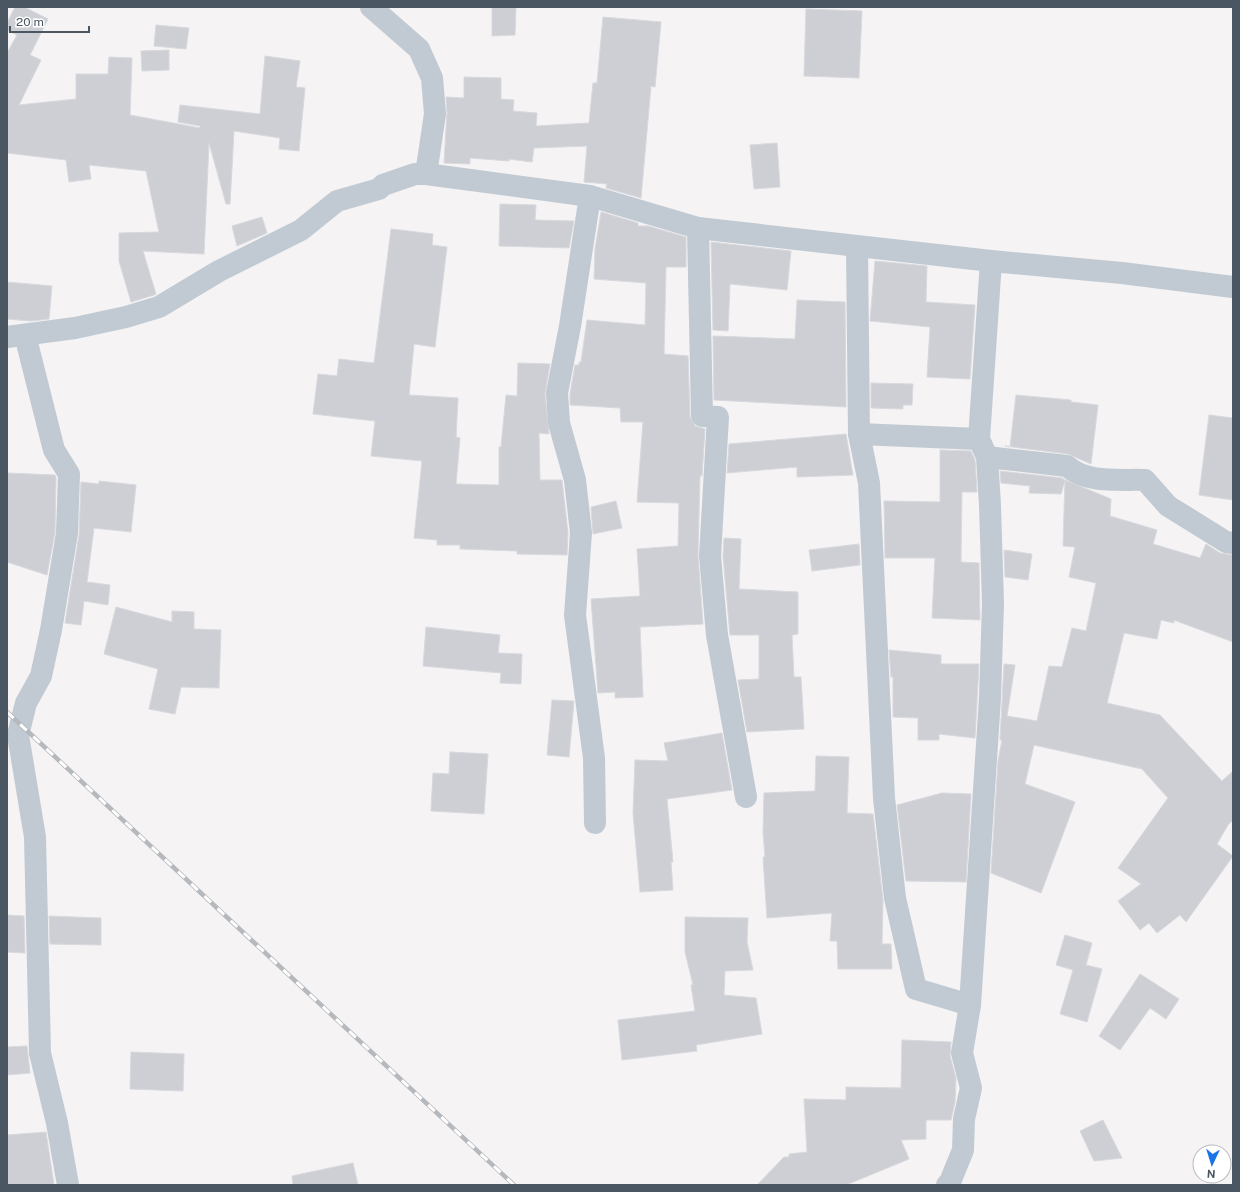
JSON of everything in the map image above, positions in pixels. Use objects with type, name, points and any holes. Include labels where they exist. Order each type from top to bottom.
[{"type":"street","points":[[371,7],[419,49],[432,78],[435,114],[426,174]]},
{"type":"street","points":[[68,1185],[57,1123],[40,1053],[35,837],[18,735],[17,704],[41,676],[51,630],[67,533],[69,474],[54,450],[16,336],[126,318],[159,307],[219,272],[301,230],[337,201],[379,189],[383,185],[415,174],[426,174],[590,196],[698,228],[991,261],[1122,273],[1233,287]]},
{"type":"street","points":[[590,196],[570,326],[557,393],[559,423],[575,480],[581,533],[575,615],[594,758],[595,823]]},
{"type":"street","points":[[698,228],[702,416],[718,417],[710,556],[717,635],[746,797]]},
{"type":"street","points":[[857,246],[859,434],[869,483],[884,798],[895,898],[916,989],[970,1005]]},
{"type":"street","points":[[947,1185],[950,1182],[963,1150],[964,1119],[971,1088],[962,1053],[970,1005],[990,698],[993,603],[990,505],[983,448],[991,261]]},
{"type":"street","points":[[859,434],[983,448],[1067,466],[1074,473],[1093,478],[1145,480],[1168,506],[1226,542],[1233,543]]},
{"type":"building","points":[[15,7],[24,7],[48,19],[30,55],[41,60],[19,105],[76,99],[76,74],[108,74],[109,57],[132,58],[130,115],[200,128],[200,126],[178,122],[180,105],[260,114],[265,56],[300,61],[296,87],[305,88],[299,151],[279,149],[280,138],[234,131],[230,204],[226,204],[209,143],[204,254],[143,251],[156,294],[154,295],[131,302],[119,261],[119,233],[159,232],[146,171],[89,165],[91,179],[69,182],[66,160],[7,153],[7,53],[17,35],[7,30],[7,23]]},
{"type":"building","points":[[492,7],[516,7],[515,35],[492,36]]},
{"type":"building","points":[[806,9],[862,11],[859,78],[804,76]]},
{"type":"building","points":[[603,17],[661,22],[655,87],[651,86],[641,198],[606,188],[607,184],[584,182],[587,146],[534,148],[532,162],[509,159],[509,161],[470,158],[470,164],[444,163],[447,113],[446,97],[464,98],[464,77],[501,78],[501,99],[514,100],[513,111],[537,113],[536,126],[589,123],[593,83],[597,83]]},
{"type":"building","points":[[156,25],[189,28],[186,49],[154,46]]},
{"type":"building","points":[[169,50],[169,70],[142,71],[141,51]]},
{"type":"building","points":[[777,143],[780,187],[754,189],[750,145]]},
{"type":"building","points":[[500,204],[536,205],[535,220],[574,221],[569,248],[499,246]]},
{"type":"building","points":[[601,212],[638,223],[638,226],[648,226],[686,237],[686,267],[666,267],[664,354],[688,356],[690,417],[695,426],[705,429],[702,476],[700,476],[698,555],[703,624],[640,627],[643,697],[615,698],[615,692],[598,693],[591,599],[640,596],[637,549],[678,546],[679,503],[637,502],[643,422],[621,422],[620,408],[570,405],[570,394],[575,365],[579,365],[579,362],[581,362],[587,320],[645,325],[646,283],[594,279],[595,249]]},
{"type":"building","points":[[262,217],[267,233],[237,246],[232,226]]},
{"type":"building","points":[[391,229],[433,234],[432,245],[447,247],[435,347],[414,344],[409,395],[458,398],[456,437],[460,438],[456,484],[499,485],[499,447],[501,447],[506,395],[517,396],[518,363],[550,364],[545,394],[549,434],[539,433],[540,480],[562,480],[568,533],[567,555],[517,554],[517,551],[460,549],[460,545],[437,545],[437,540],[414,538],[422,461],[371,456],[375,421],[313,414],[318,374],[337,376],[339,359],[374,363]]},
{"type":"building","points":[[711,242],[791,251],[787,290],[730,284],[728,331],[713,330]]},
{"type":"building","points":[[875,261],[927,266],[926,302],[975,305],[970,379],[927,377],[930,327],[870,321]]},
{"type":"building","points":[[7,282],[52,286],[49,319],[31,321],[7,319]]},
{"type":"building","points":[[797,300],[845,302],[846,407],[714,400],[713,336],[795,339]]},
{"type":"building","points":[[871,383],[913,384],[912,405],[903,405],[903,409],[871,408]]},
{"type":"building","points":[[1016,395],[1071,400],[1071,402],[1098,405],[1091,464],[1068,454],[1010,447]]},
{"type":"building","points":[[1209,415],[1233,418],[1233,500],[1199,495]]},
{"type":"building","points":[[846,434],[853,475],[797,477],[797,467],[727,473],[729,444]]},
{"type":"building","points":[[940,450],[971,451],[975,460],[977,492],[962,492],[961,562],[979,563],[980,620],[932,618],[935,558],[885,558],[884,501],[940,502]]},
{"type":"building","points":[[1000,471],[1062,478],[1065,480],[1061,494],[1029,493],[1030,486],[1001,483]]},
{"type":"building","points":[[7,473],[55,475],[56,477],[55,532],[47,575],[7,562]]},
{"type":"building","points":[[1065,480],[1111,499],[1110,516],[1157,530],[1153,544],[1200,558],[1206,544],[1220,553],[1233,555],[1233,642],[1174,620],[1174,623],[1161,620],[1157,639],[1124,633],[1107,703],[1160,715],[1222,781],[1233,771],[1233,820],[1228,825],[1217,844],[1233,856],[1186,922],[1180,915],[1157,933],[1149,923],[1140,930],[1118,901],[1141,884],[1118,868],[1168,798],[1142,769],[1034,745],[1025,784],[1075,802],[1041,893],[991,873],[998,761],[1002,740],[1000,740],[1004,664],[1015,665],[1007,716],[1037,721],[1049,666],[1062,667],[1072,628],[1086,631],[1096,583],[1069,577],[1075,547],[1063,546]]},
{"type":"building","points":[[99,481],[136,485],[131,532],[94,528],[87,582],[110,585],[108,605],[84,601],[81,625],[65,623],[79,535],[81,482],[99,484]]},
{"type":"building","points":[[616,501],[622,528],[593,534],[591,507]]},
{"type":"building","points":[[724,538],[741,539],[739,589],[798,592],[798,634],[792,635],[794,677],[801,677],[804,729],[747,732],[738,680],[759,679],[759,635],[730,635],[723,556]]},
{"type":"building","points":[[859,544],[860,565],[812,571],[809,550]]},
{"type":"building","points":[[1004,550],[1032,554],[1028,580],[1005,577]]},
{"type":"building","points":[[116,607],[172,622],[172,611],[194,612],[194,629],[221,630],[219,688],[181,687],[175,714],[149,709],[158,669],[104,654]]},
{"type":"building","points":[[426,627],[500,635],[498,653],[522,654],[521,684],[500,683],[501,673],[423,666]]},
{"type":"building","points":[[889,650],[941,655],[941,664],[979,664],[975,738],[939,734],[939,740],[918,740],[918,718],[893,717],[893,677],[891,677]]},
{"type":"building","points":[[552,700],[574,701],[569,757],[547,755]]},
{"type":"building","points":[[722,733],[732,790],[667,799],[673,862],[671,862],[673,890],[640,892],[633,813],[635,760],[668,761],[664,743]]},
{"type":"building","points":[[450,752],[488,754],[484,814],[431,811],[433,773],[449,774]]},
{"type":"building","points":[[816,756],[849,757],[847,813],[873,814],[883,900],[882,944],[891,944],[892,969],[838,969],[837,941],[830,941],[832,913],[767,918],[763,857],[765,857],[763,832],[764,793],[815,791]]},
{"type":"building","points":[[942,793],[971,794],[966,882],[906,881],[897,805]]},
{"type":"building","points":[[7,915],[24,916],[25,953],[7,952]]},
{"type":"building","points":[[49,916],[101,918],[101,945],[50,944]]},
{"type":"building","points":[[685,917],[748,918],[747,942],[753,970],[725,971],[724,995],[756,998],[762,1034],[696,1045],[697,1051],[622,1060],[618,1020],[695,1011],[691,985],[693,985],[685,952]]},
{"type":"building","points":[[1065,935],[1092,943],[1086,965],[1102,969],[1087,1022],[1060,1014],[1073,970],[1056,965]]},
{"type":"building","points":[[1140,974],[1179,999],[1166,1019],[1150,1008],[1120,1050],[1099,1036]]},
{"type":"building","points":[[902,1040],[951,1042],[950,1056],[956,1078],[955,1102],[951,1120],[926,1120],[926,1139],[901,1140],[909,1159],[846,1185],[757,1185],[784,1157],[789,1157],[789,1154],[807,1152],[804,1099],[846,1100],[846,1087],[901,1088]]},
{"type":"building","points":[[27,1046],[30,1073],[7,1075],[7,1047]]},
{"type":"building","points":[[131,1052],[184,1054],[183,1091],[130,1089]]},
{"type":"building","points":[[1103,1120],[1122,1158],[1094,1161],[1080,1131]]},
{"type":"building","points":[[46,1132],[54,1185],[7,1185],[7,1135]]},
{"type":"building","points":[[353,1163],[358,1185],[293,1185],[292,1176]]},
{"type":"railway","points":[[7,712],[514,1185]]}]
